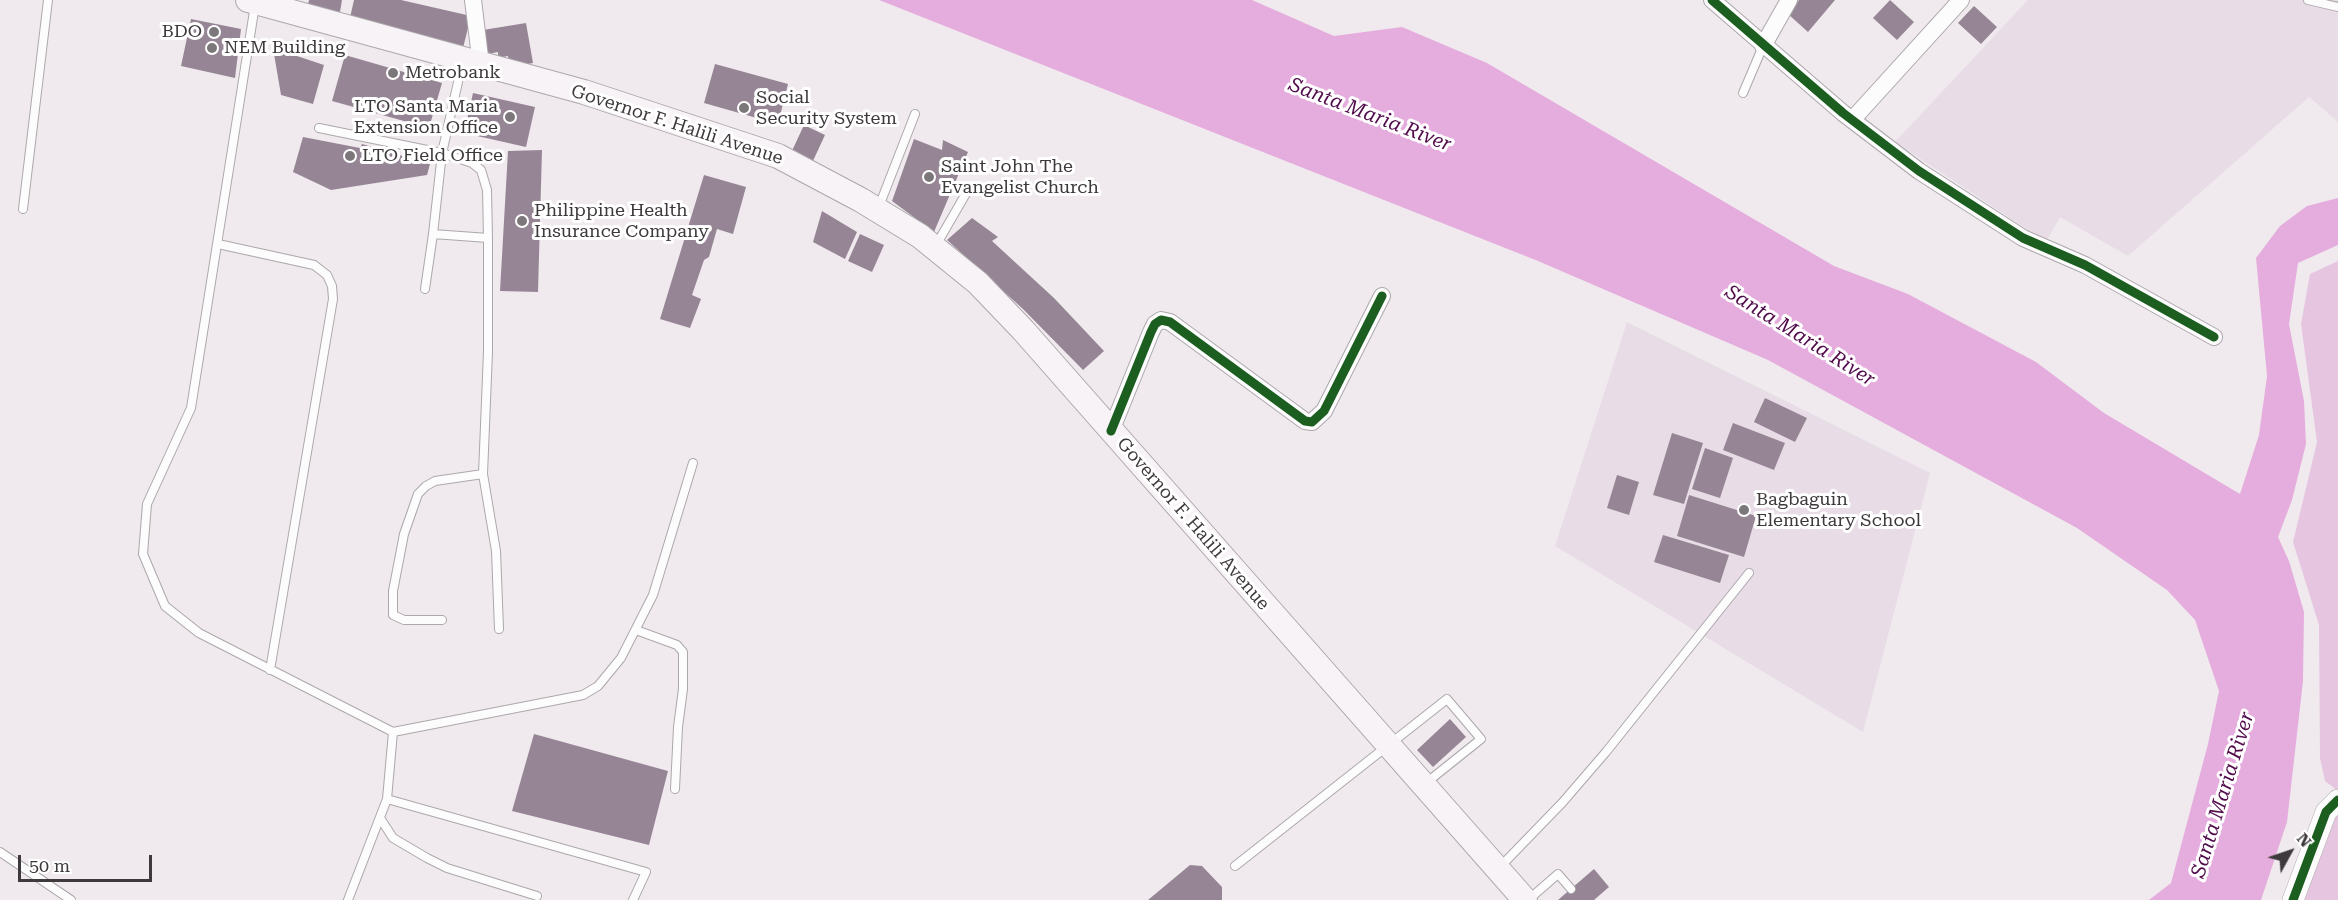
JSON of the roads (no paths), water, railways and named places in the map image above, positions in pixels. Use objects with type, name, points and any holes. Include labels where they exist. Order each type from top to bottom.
[{"type":"main road","name":"Governor F. Halili Avenue","points":[[253,1],[584,92],[778,156],[878,210],[934,248],[978,283],[1016,322],[1526,900]]},
{"type":"street","points":[[472,0],[472,62]]},
{"type":"street","points":[[1712,0],[1852,120],[1919,171],[2023,238],[2085,265],[2214,337]]},
{"type":"street","points":[[1852,120],[1961,0]]},
{"type":"street","points":[[1763,46],[1782,3]]},
{"type":"street","points":[[1111,431],[1155,324],[1161,320],[1170,322],[1305,421],[1312,422],[1324,411],[1382,296]]},
{"type":"street","points":[[2293,900],[2326,812],[2338,800]]},
{"type":"lane","points":[[23,209],[48,0]]},
{"type":"lane","points":[[2308,0],[2338,7]]},
{"type":"lane","points":[[253,1],[218,244],[191,408],[147,504],[143,554],[165,606],[199,633],[393,732],[583,695],[598,686],[621,658],[636,630],[661,574],[693,463]]},
{"type":"lane","points":[[1743,93],[1763,46]]},
{"type":"lane","points":[[425,289],[442,153],[472,62]]},
{"type":"lane","points":[[878,210],[915,114]]},
{"type":"lane","points":[[319,128],[442,153],[472,163],[486,178],[488,352],[483,474],[496,551],[499,629]]},
{"type":"lane","points":[[934,248],[968,190]]},
{"type":"lane","points":[[433,234],[488,238]]},
{"type":"lane","points":[[218,244],[314,266],[327,275],[332,286],[333,299],[270,670]]},
{"type":"lane","points":[[442,620],[404,620],[393,615],[393,591],[404,534],[418,494],[426,486],[435,481],[483,474]]},
{"type":"lane","points":[[1498,869],[1562,803],[1749,573]]},
{"type":"lane","points":[[636,630],[677,645],[682,652],[683,689],[678,727],[675,789]]},
{"type":"lane","points":[[1235,866],[1389,747],[1447,699],[1481,739],[1423,785]]},
{"type":"lane","points":[[348,900],[387,799],[393,732]]},
{"type":"lane","points":[[387,799],[646,872],[633,900]]},
{"type":"lane","points":[[380,819],[393,837],[437,863],[537,896]]},
{"type":"lane","points":[[0,852],[71,900]]},
{"type":"lane","points":[[1526,900],[1558,874],[1571,889]]},
{"type":"water","name":"Santa Maria River","points":[[879,0],[1252,0],[1334,36],[1402,27],[1487,63],[1834,266],[1908,294],[2036,362],[2104,413],[2240,494],[2259,435],[2267,376],[2256,258],[2280,226],[2307,206],[2338,198],[2338,245],[2298,263],[2289,324],[2304,401],[2306,444],[2292,500],[2278,537],[2289,561],[2304,612],[2303,681],[2287,822],[2261,900],[2149,900],[2171,883],[2208,744],[2219,691],[2195,620],[2167,590],[2077,528],[1768,360],[1538,261]]},
{"type":"place","name":"BDO","points":[[214,32]]},
{"type":"place","name":"NEM Building","points":[[212,48]]},
{"type":"place","name":"Metrobank","points":[[393,73]]},
{"type":"place","name":"Social Security System","points":[[744,108]]},
{"type":"place","name":"LTO Santa Maria Extension Office","points":[[510,117]]},
{"type":"place","name":"LTO Field Office","points":[[350,156]]},
{"type":"place","name":"Saint John The Evangelist Church","points":[[929,177]]},
{"type":"place","name":"Philippine Health Insurance Company","points":[[522,221]]},
{"type":"place","name":"Bagbaguin Elementary School","points":[[1744,510]]}]
